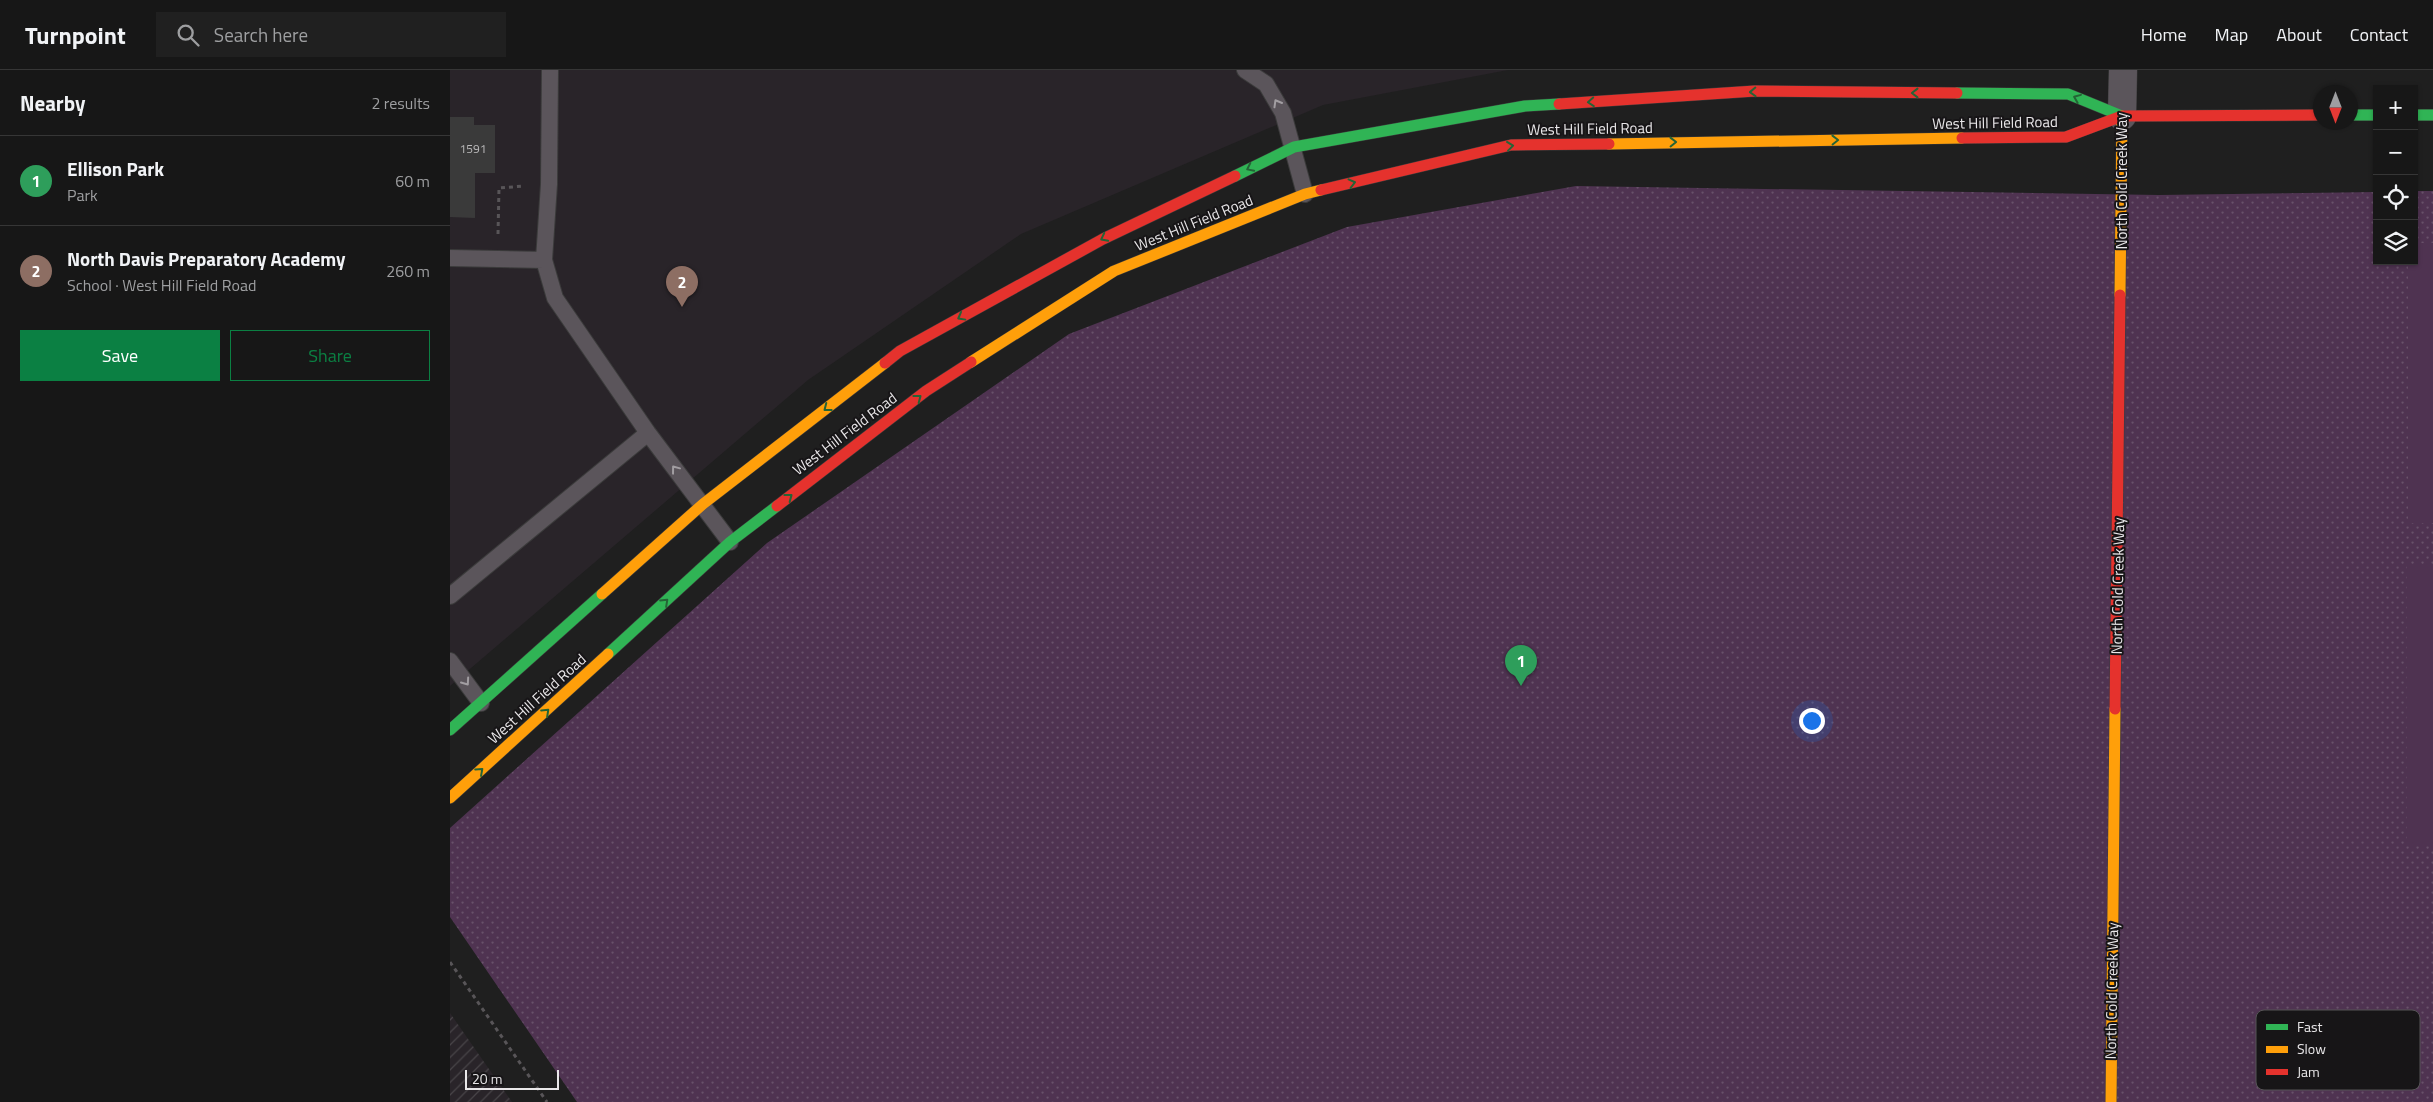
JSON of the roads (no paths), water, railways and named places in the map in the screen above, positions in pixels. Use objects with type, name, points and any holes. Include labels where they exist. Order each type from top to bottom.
[{"type":"main road","name":"West Hill Field Road","points":[[450,730],[703,504],[900,351],[1103,238],[1294,147],[1525,106],[1755,91],[2068,94],[2122,116]]},
{"type":"main road","name":"West Hill Field Road","points":[[450,798],[730,542],[926,391],[1114,271],[1305,194],[1511,145],[2066,137],[2122,116],[2313,115]]},
{"type":"main road","points":[[2358,115],[2373,115]]},
{"type":"main road","points":[[2418,115],[2433,115]]},
{"type":"main road","name":"North Cold Creek Way","points":[[2111,1102],[2122,116]]},
{"type":"street","name":"North Cold Creek Way","points":[[2122,116],[2123,70]]},
{"type":"lane","points":[[550,70],[549,184],[544,260],[555,298],[648,433],[730,542]]},
{"type":"lane","points":[[1245,70],[1266,84],[1283,113],[1294,147],[1305,194]]},
{"type":"lane","points":[[450,258],[544,260]]},
{"type":"lane","points":[[450,596],[648,433]]},
{"type":"lane","points":[[450,661],[481,704]]},
{"type":"place","name":"North Davis Preparatory Academy","points":[[682,307]]},
{"type":"place","name":"Ellison Park","points":[[1521,686]]}]
